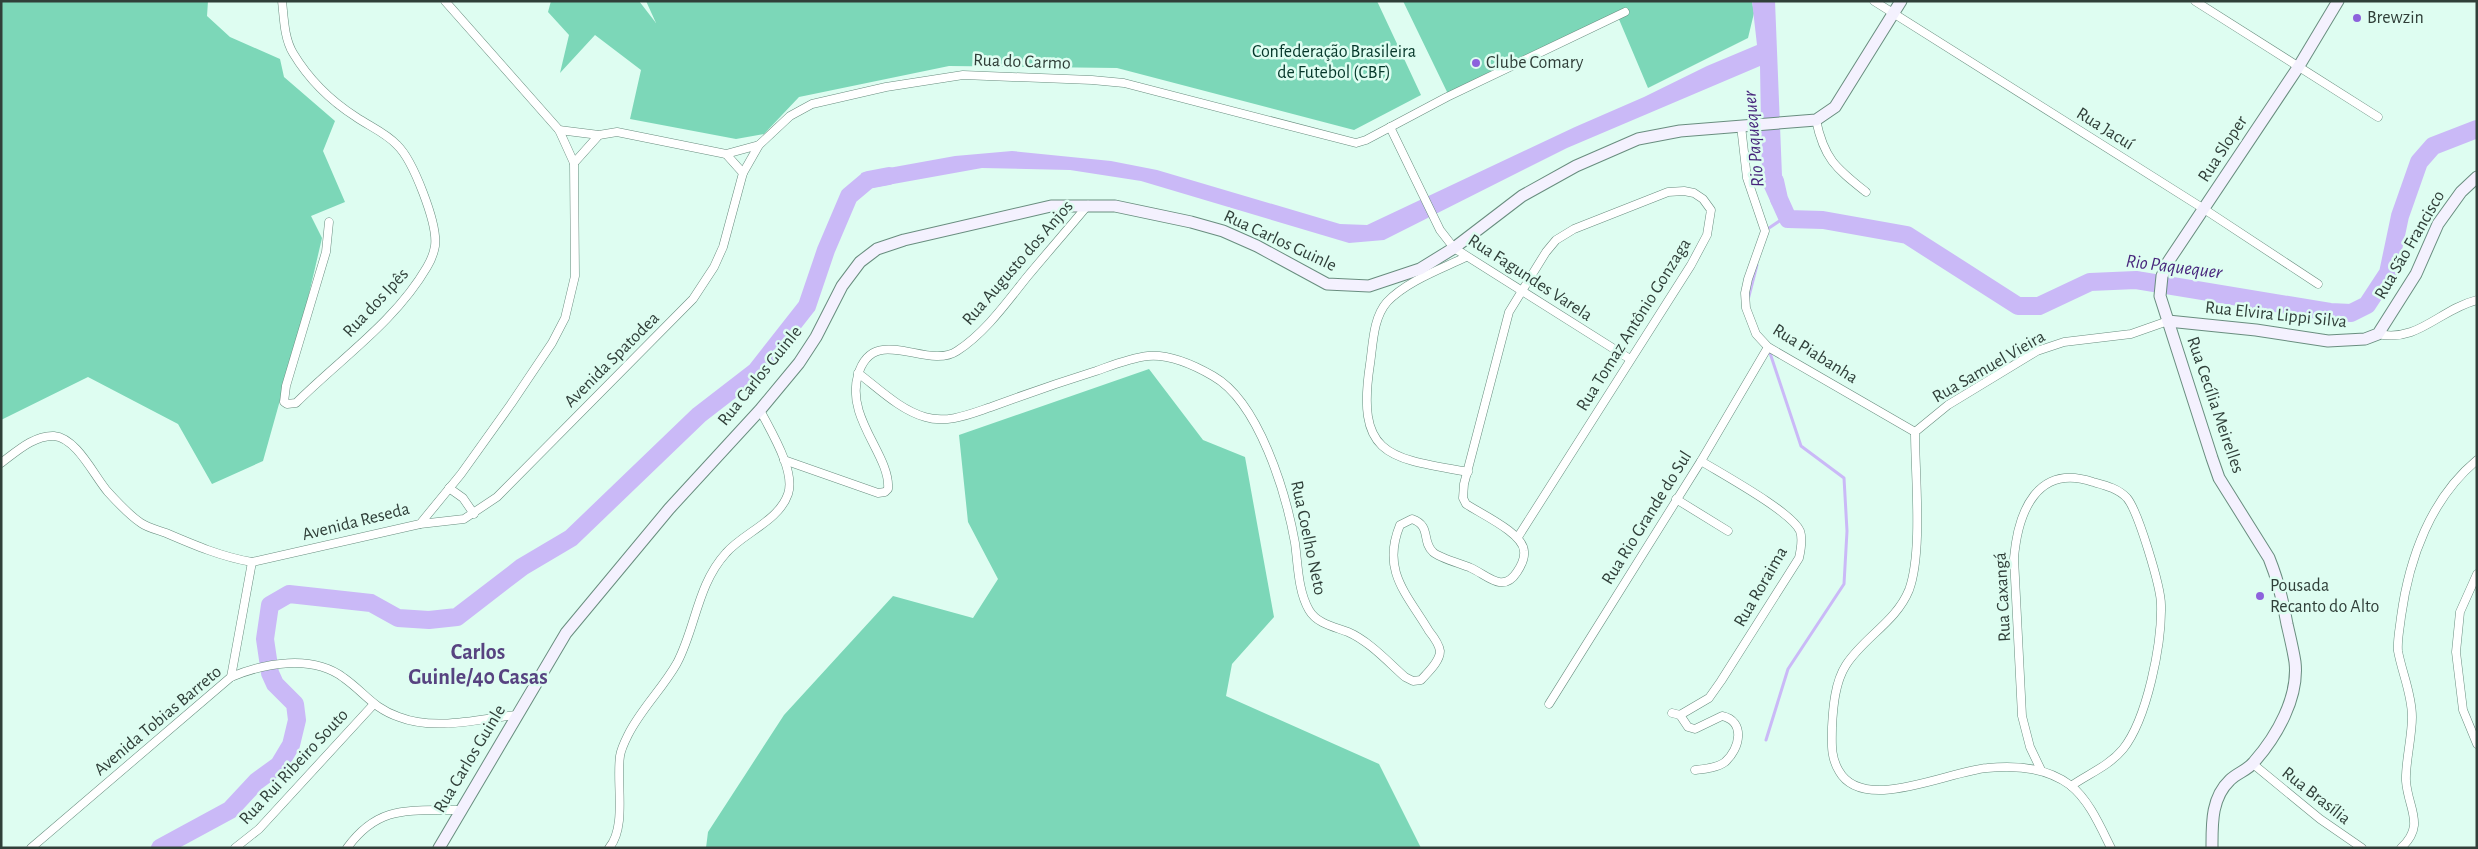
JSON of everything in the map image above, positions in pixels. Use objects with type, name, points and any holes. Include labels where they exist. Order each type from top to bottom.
[{"type":"street","name":"Rua dos Ipês","points":[[282,1],[287,36],[292,52],[319,88],[354,116],[397,145],[411,165],[428,207],[435,246],[428,266],[410,293],[383,322],[296,404],[287,404],[284,402],[286,386],[326,252],[329,222]]},
{"type":"street","name":"Avenida Reseda","points":[[1,464],[26,446],[43,437],[55,436],[66,440],[79,452],[97,479],[119,505],[142,524],[231,559],[252,562],[420,524],[449,488],[552,343],[564,318],[575,276],[574,163],[560,130],[445,1]]},
{"type":"street","name":"Rua Jacuí","points":[[1874,1],[2204,209],[2318,284]]},
{"type":"street","points":[[1866,192],[1837,168],[1828,157],[1816,120],[1835,107],[1901,1]]},
{"type":"street","points":[[2195,1],[2378,117]]},
{"type":"street","name":"Rua Sloper","points":[[2168,321],[2160,296],[2162,276],[2168,262],[2299,66],[2338,1]]},
{"type":"street","name":"Rua do Carmo","points":[[560,130],[599,135],[618,132],[726,154],[760,145],[790,116],[812,104],[886,87],[964,75],[1082,79],[1124,83],[1350,142],[1366,140],[1447,98],[1625,12]]},
{"type":"street","name":"Rua Carlos Guinle","points":[[439,848],[566,633],[669,509],[760,410],[799,363],[816,337],[842,286],[869,254],[887,245],[1051,206],[1088,205],[1143,211],[1223,231],[1258,246],[1320,282],[1340,286],[1369,286],[1409,274],[1433,262],[1522,196],[1609,150],[1638,139],[1659,134],[1755,125],[1790,124],[1816,120]]},
{"type":"street","name":"Rua Piabanha","points":[[1742,126],[1747,178],[1764,231],[1748,279],[1746,308],[1756,334],[1768,347],[1914,432]]},
{"type":"street","name":"Rua Fagundes Varela","points":[[1390,127],[1440,230],[1454,248],[1630,359]]},
{"type":"street","points":[[574,163],[599,135]]},
{"type":"street","name":"Avenida Spatodea","points":[[420,524],[464,519],[474,514],[496,497],[693,299],[714,267],[723,247],[743,173],[760,145]]},
{"type":"street","points":[[726,154],[743,173]]},
{"type":"street","name":"Rua São Francisco","points":[[2378,334],[2416,274],[2438,224],[2461,192],[2477,177]]},
{"type":"street","name":"Rua Tomaz Antônio Gonzaga","points":[[1684,191],[1699,196],[1711,210],[1707,236],[1691,265],[1630,359],[1518,537],[1466,504],[1463,492],[1509,312],[1546,252],[1565,234],[1655,195],[1684,191]]},
{"type":"street","name":"Rua Augusto dos Anjos","points":[[858,373],[873,353],[882,349],[892,348],[931,356],[948,356],[957,351],[1001,310],[1088,205]]},
{"type":"street","points":[[1466,257],[1416,282],[1394,296],[1382,310],[1376,324],[1366,404],[1370,430],[1388,452],[1410,460],[1468,472]]},
{"type":"street","points":[[2378,334],[2392,338],[2411,334],[2464,304],[2477,300]]},
{"type":"street","name":"Rua Elvira Lippi Silva","points":[[2168,321],[2256,330],[2328,341],[2366,339],[2378,334]]},
{"type":"street","name":"Rua Samuel Vieira","points":[[1914,432],[1948,405],[2038,351],[2064,342],[2124,336],[2168,321]]},
{"type":"street","name":"Rua Cecília Meirelles","points":[[2168,321],[2220,478],[2269,558],[2283,600],[2295,663],[2292,690],[2281,724],[2253,764],[2230,779],[2216,801],[2212,821],[2212,848]]},
{"type":"street","name":"Rua Rio Grande do Sul","points":[[1549,704],[1701,461],[1768,347]]},
{"type":"street","name":"Rua Coelho Neto","points":[[858,373],[912,413],[941,420],[961,417],[1088,373],[1148,356],[1166,357],[1184,362],[1213,376],[1236,395],[1252,421],[1278,473],[1295,543],[1299,580],[1309,611],[1315,618],[1325,624],[1361,638],[1405,677],[1413,681],[1421,680],[1438,658],[1440,650],[1428,628],[1406,596],[1395,572],[1393,545],[1400,525],[1412,519],[1418,521],[1423,525],[1429,548],[1434,554],[1472,568],[1494,582],[1502,583],[1516,574],[1523,560],[1523,546],[1518,537]]},
{"type":"street","points":[[784,460],[878,492],[888,490],[887,479],[861,420],[856,385],[858,373]]},
{"type":"street","points":[[609,848],[613,843],[619,826],[620,754],[630,733],[684,648],[702,590],[716,566],[740,539],[782,506],[790,486],[784,460],[760,410]]},
{"type":"street","points":[[1914,432],[1916,547],[1914,569],[1909,590],[1900,606],[1846,666],[1834,704],[1832,754],[1839,772],[1852,784],[1871,790],[1921,783],[1956,773],[1988,767],[2041,770],[2071,786],[2095,816],[2111,848]]},
{"type":"street","points":[[2401,848],[2410,840],[2414,828],[2406,780],[2412,716],[2407,681],[2398,649],[2403,602],[2410,570],[2427,526],[2447,489],[2477,460]]},
{"type":"street","name":"Rua Roraima","points":[[1695,770],[1714,767],[1724,762],[1737,742],[1738,727],[1734,721],[1722,716],[1695,729],[1688,727],[1676,714],[1699,706],[1709,698],[1721,682],[1799,558],[1802,545],[1801,532],[1789,517],[1701,461]]},
{"type":"street","name":"Rua Caxangá","points":[[2041,770],[2030,747],[2022,716],[2014,558],[2016,537],[2020,522],[2034,493],[2060,478],[2086,479],[2115,489],[2127,498],[2146,540],[2162,603],[2151,679],[2144,708],[2132,736],[2122,750],[2107,764],[2071,786]]},
{"type":"street","points":[[449,488],[463,498],[474,514]]},
{"type":"street","points":[[1676,499],[1728,531]]},
{"type":"street","points":[[231,677],[252,562]]},
{"type":"street","points":[[2477,574],[2460,612],[2456,652],[2464,710],[2477,744]]},
{"type":"street","name":"Avenida Tobias Barreto","points":[[31,848],[231,677],[259,666],[310,664],[336,672],[373,705],[399,717],[433,724],[516,715]]},
{"type":"street","name":"Rua Rui Ribeiro Souto","points":[[235,848],[259,829],[373,705]]},
{"type":"street","name":"Rua Brasília","points":[[2253,764],[2320,819],[2362,848]]},
{"type":"street","points":[[347,848],[356,836],[375,819],[395,812],[460,810]]},
{"type":"green space","points":[[1,1],[208,1],[207,16],[230,37],[280,59],[284,77],[335,121],[323,151],[345,202],[311,216],[322,238],[305,311],[263,461],[212,484],[178,424],[88,377],[1,420]]},
{"type":"green space","name":"Confederação Brasileira de Futebol (CBF)","points":[[551,1],[639,1],[656,23],[646,1],[1377,1],[1421,95],[1354,130],[1117,68],[949,66],[799,97],[764,134],[736,139],[630,119],[641,70],[595,35],[560,73],[569,35],[548,12]]},
{"type":"green space","name":"Clube Comary","points":[[1403,1],[1752,1],[1754,13],[1748,38],[1648,88],[1618,17],[1449,96]]},
{"type":"green space","points":[[1149,369],[1203,440],[1245,457],[1274,617],[1232,664],[1226,696],[1379,764],[1421,848],[706,848],[708,832],[784,715],[893,596],[973,618],[998,579],[968,522],[959,435]]},
{"type":"shaded area","points":[[1752,1],[1775,1],[1782,176],[1788,200],[1772,205],[1762,183],[1760,66],[1567,148],[1384,240],[1349,243],[1141,181],[1070,170],[982,168],[871,188],[861,173],[955,156],[1012,151],[1111,161],[1157,170],[1340,224],[1367,225],[1707,66],[1757,45]]},
{"type":"waterway","name":"Rio Paquequer","points":[[1775,181],[1779,199],[1788,219],[1823,220],[1907,235],[2018,306],[2039,306],[2090,282],[2136,280],[2330,312],[2351,313],[2367,305],[2388,273],[2400,216],[2419,162],[2433,146],[2477,129]]},
{"type":"waterway","points":[[160,848],[230,810],[257,781],[279,765],[291,745],[297,720],[295,704],[275,684],[270,673],[265,639],[270,605],[289,594],[371,603],[398,618],[429,620],[457,617],[522,567],[571,538],[699,415],[756,371],[807,306],[826,250],[849,196],[868,180],[889,176]]},
{"type":"waterway","points":[[1766,230],[1781,220],[1788,219]]},
{"type":"waterway","points":[[1748,300],[1757,265]]},
{"type":"waterway","points":[[1766,740],[1788,669],[1844,584],[1847,531],[1844,478],[1801,446],[1769,350]]},
{"type":"place","name":"Brewzin","points":[[2357,18]]},
{"type":"place","name":"Clube Comary","points":[[1476,63]]},
{"type":"place","name":"Pousada Recanto do Alto","points":[[2260,596]]},
{"type":"district","name":"Carlos Guinle/40 Casas","points":[[478,664]]}]
